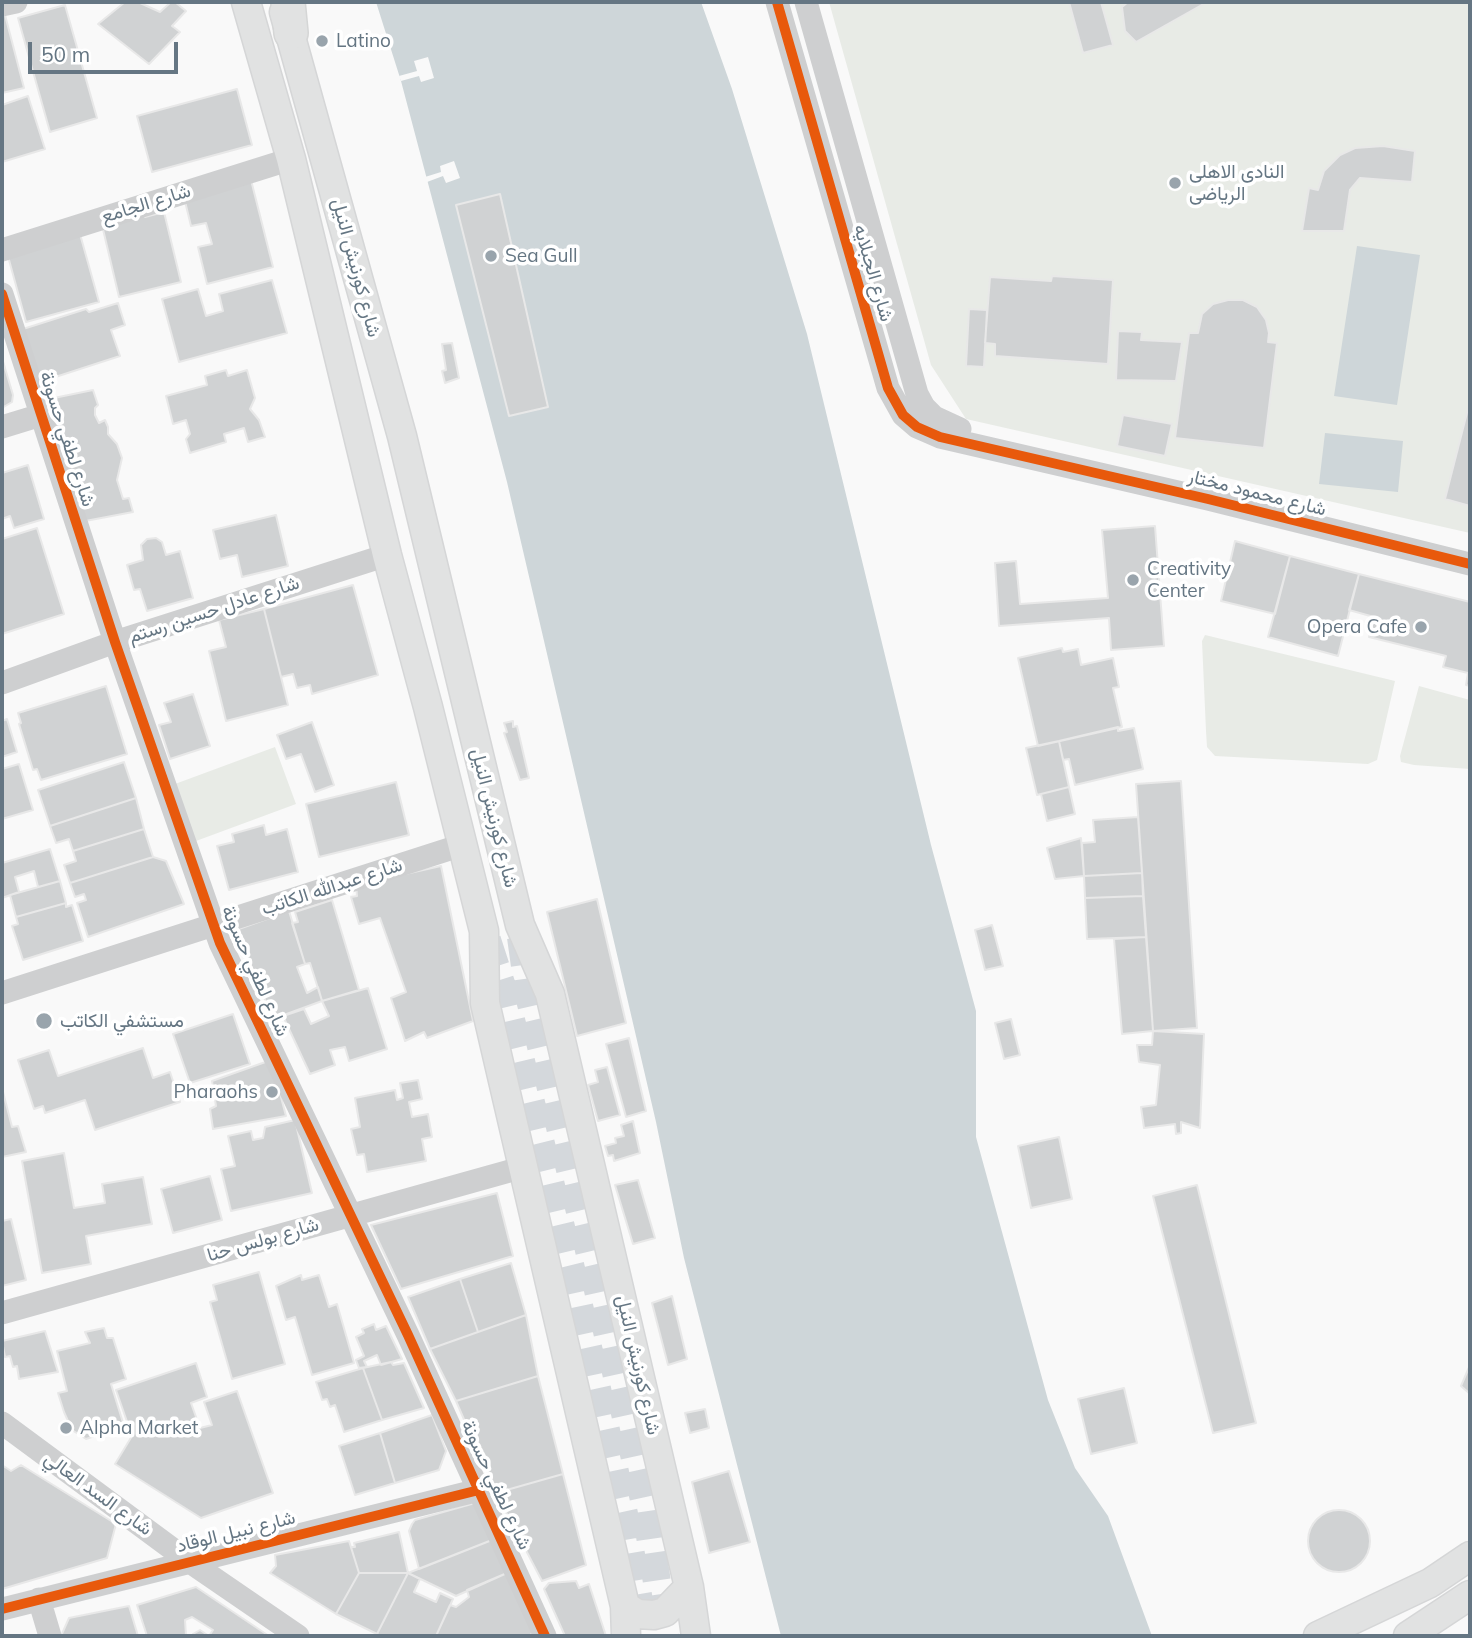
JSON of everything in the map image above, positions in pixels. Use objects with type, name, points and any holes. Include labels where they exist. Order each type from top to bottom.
[{"type":"main road","name":"شارع كورنيش النيل","points":[[246,2],[291,159],[387,555],[484,931],[485,1003],[625,1606],[626,1636]]},
{"type":"main road","name":"شارع كورنيش النيل","points":[[280,2],[289,18],[402,436],[520,925],[550,994],[689,1587],[696,1636]]},
{"type":"main road","points":[[1318,1636],[1430,1583],[1470,1556]]},
{"type":"main road","points":[[625,1606],[637,1614],[654,1615],[665,1612],[689,1587]]},
{"type":"main road","points":[[1408,1636],[1470,1595]]},
{"type":"street","points":[[2,5],[16,2]]},
{"type":"street","name":"شارع الجبلايه","points":[[777,2],[894,403],[917,427],[940,438],[1035,458]]},
{"type":"street","name":"شارع الجبلايه","points":[[806,2],[917,394],[923,407],[934,417],[1035,458]]},
{"type":"street","name":"شارع الجامع","points":[[2,250],[291,159]]},
{"type":"street","name":"شارع لطفي حسونة","points":[[2,293],[115,642],[214,926],[545,1636]]},
{"type":"street","points":[[2,427],[41,415]]},
{"type":"street","name":"شارع محمود مختار","points":[[1035,458],[1470,565]]},
{"type":"street","name":"شارع عادل حسين رستم","points":[[2,684],[115,642],[387,555]]},
{"type":"street","name":"شارع عبدالله الكاتب","points":[[2,993],[463,845]]},
{"type":"street","name":"شارع بولس حنا","points":[[2,1314],[524,1167]]},
{"type":"street","name":"شارع السد العالي","points":[[2,1423],[190,1562],[298,1636]]},
{"type":"street","name":"شارع نبيل الوقاد","points":[[2,1609],[479,1490]]},
{"type":"street","points":[[39,1599],[50,1636]]},
{"type":"shaded area","points":[[376,2],[701,2],[732,89],[807,334],[931,845],[976,1011],[976,1137],[1048,1400],[1075,1468],[1108,1516],[1152,1636],[781,1636],[684,1258],[656,1122],[507,482],[401,81]]},
{"type":"shaded area","name":"النادى الاهلى الرياضى","points":[[829,2],[1470,2],[1470,533],[966,419],[931,365]]},
{"type":"shaded area","points":[[1357,246],[1420,255],[1397,405],[1334,396]]},
{"type":"shaded area","points":[[1325,433],[1403,441],[1398,492],[1319,484]]},
{"type":"shaded area","points":[[1205,635],[1395,681],[1377,760],[1368,764],[1215,756],[1207,747],[1202,641]]},
{"type":"shaded area","points":[[1419,686],[1470,700],[1470,769],[1401,762],[1400,756]]},
{"type":"shaded area","points":[[275,747],[296,804],[196,841],[175,784]]},
{"type":"pier","points":[[428,57],[434,78],[421,82],[419,76],[401,81],[399,76],[417,71],[414,61]]},
{"type":"pier","points":[[454,161],[460,178],[446,183],[443,176],[427,182],[425,177],[441,172],[440,166]]},
{"type":"building","points":[[125,2],[138,2],[160,12],[171,2],[175,2],[186,11],[172,26],[180,32],[149,64],[98,24]]},
{"type":"building","points":[[1069,2],[1101,2],[1113,45],[1083,53]]},
{"type":"building","points":[[1128,2],[1207,2],[1136,42],[1125,31],[1122,7]]},
{"type":"building","points":[[65,5],[97,118],[50,132],[18,18]]},
{"type":"building","points":[[2,11],[24,88],[2,93]]},
{"type":"building","points":[[237,89],[252,145],[152,172],[137,116]]},
{"type":"building","points":[[28,96],[45,149],[2,162],[2,105]]},
{"type":"building","points":[[1383,146],[1415,151],[1412,182],[1360,178],[1350,190],[1344,231],[1302,231],[1309,188],[1318,190],[1324,171],[1340,155],[1355,148]]},
{"type":"building","points":[[250,176],[273,267],[207,284],[198,247],[212,244],[206,223],[191,226],[183,193]]},
{"type":"building","name":"Sea Gull","points":[[500,194],[548,407],[509,416],[456,205]]},
{"type":"building","points":[[143,208],[145,217],[164,212],[181,282],[119,297],[102,225]]},
{"type":"building","points":[[78,227],[99,302],[26,322],[6,249]]},
{"type":"building","points":[[1052,276],[1113,280],[1108,364],[995,356],[995,344],[985,343],[990,277],[1051,281]]},
{"type":"building","points":[[272,280],[287,333],[179,362],[162,299],[198,289],[206,316],[223,311],[219,294]]},
{"type":"building","points":[[1243,300],[1257,307],[1266,320],[1268,342],[1277,343],[1264,448],[1175,438],[1189,333],[1198,333],[1202,314],[1213,304]]},
{"type":"building","points":[[118,303],[125,325],[111,330],[120,356],[40,382],[23,329],[86,309],[89,312]]},
{"type":"building","points":[[969,309],[987,310],[984,367],[966,366]]},
{"type":"building","points":[[1118,331],[1142,332],[1141,340],[1182,342],[1176,381],[1116,380]]},
{"type":"building","points":[[452,343],[459,378],[445,383],[442,344]]},
{"type":"building","points":[[2,358],[13,395],[12,402],[2,408]]},
{"type":"building","points":[[226,370],[228,376],[247,370],[255,398],[250,409],[259,420],[265,437],[248,442],[244,428],[224,434],[226,442],[190,453],[186,439],[190,434],[186,420],[173,424],[166,396],[207,385],[205,376]]},
{"type":"building","points":[[93,390],[98,405],[95,415],[99,423],[105,420],[108,434],[117,444],[122,458],[117,480],[123,499],[129,498],[133,512],[80,522],[49,399]]},
{"type":"building","points":[[1470,401],[1470,506],[1445,499]]},
{"type":"building","points":[[1123,415],[1172,424],[1165,456],[1117,446]]},
{"type":"building","points":[[28,465],[44,519],[14,528],[10,516],[2,519],[2,473]]},
{"type":"building","points":[[276,515],[288,566],[242,577],[237,555],[220,559],[213,530]]},
{"type":"building","name":"Creativity Center","points":[[1155,526],[1164,646],[1111,650],[1109,618],[999,626],[995,563],[1016,561],[1020,604],[1108,598],[1102,530]]},
{"type":"building","points":[[37,528],[64,614],[2,634],[2,539]]},
{"type":"building","points":[[156,538],[162,542],[166,555],[180,551],[193,598],[147,611],[140,589],[134,590],[127,565],[143,560],[141,545],[147,539]]},
{"type":"building","points":[[1235,541],[1290,556],[1275,614],[1221,601]]},
{"type":"building","points":[[1290,556],[1359,574],[1338,656],[1268,637]]},
{"type":"building","name":"Opera Cafe","points":[[1359,574],[1470,602],[1470,686],[1466,685],[1468,673],[1443,667],[1446,656],[1369,637],[1374,617],[1349,610]]},
{"type":"building","points":[[353,585],[378,675],[312,694],[310,685],[297,688],[293,674],[281,677],[264,609]]},
{"type":"building","points":[[264,609],[288,705],[226,721],[209,651],[226,647],[219,620]]},
{"type":"building","points":[[1062,648],[1063,652],[1078,649],[1081,665],[1113,658],[1119,687],[1113,688],[1122,727],[1038,746],[1018,658]]},
{"type":"building","points":[[106,686],[127,754],[41,780],[37,769],[33,770],[18,713]]},
{"type":"building","points":[[193,694],[210,746],[170,759],[159,725],[171,722],[164,703]]},
{"type":"building","points":[[7,719],[17,752],[2,757],[2,721]]},
{"type":"building","points":[[513,721],[513,727],[517,726],[529,778],[520,780],[504,733],[507,732],[504,723]]},
{"type":"building","points":[[312,722],[334,785],[315,792],[301,754],[286,759],[277,735]]},
{"type":"building","points":[[1118,727],[1118,731],[1134,728],[1143,769],[1075,785],[1069,759],[1063,760],[1059,741]]},
{"type":"building","points":[[1059,741],[1069,787],[1037,795],[1026,748]]},
{"type":"building","points":[[124,762],[136,798],[50,826],[38,790]]},
{"type":"building","points":[[19,764],[33,810],[2,819],[2,769]]},
{"type":"building","points":[[1181,781],[1197,1028],[1153,1031],[1136,784]]},
{"type":"building","points":[[396,782],[409,835],[319,857],[306,804]]},
{"type":"building","points":[[1069,787],[1075,814],[1047,821],[1041,794]]},
{"type":"building","points":[[136,798],[144,829],[73,851],[69,839],[56,843],[50,826]]},
{"type":"building","points":[[1138,817],[1142,873],[1084,876],[1082,843],[1095,842],[1093,820]]},
{"type":"building","points":[[264,825],[266,835],[287,829],[298,872],[229,890],[217,846],[234,842],[232,834]]},
{"type":"building","points":[[144,829],[153,857],[70,883],[64,865],[76,861],[73,851]]},
{"type":"building","points":[[1081,838],[1084,876],[1055,879],[1047,848]]},
{"type":"building","points":[[50,849],[60,881],[38,887],[34,871],[15,877],[19,892],[2,898],[2,863]]},
{"type":"building","points":[[153,857],[166,861],[184,904],[88,937],[77,903],[86,900],[84,894],[75,897],[70,883]]},
{"type":"building","points":[[441,866],[473,1021],[427,1038],[424,1032],[405,1041],[391,998],[406,992],[380,918],[359,924],[351,897],[357,896],[356,885]]},
{"type":"building","points":[[1142,873],[1143,896],[1085,898],[1084,876]]},
{"type":"building","points":[[60,881],[66,903],[16,917],[10,895]]},
{"type":"building","points":[[1143,896],[1146,937],[1087,939],[1085,898]]},
{"type":"building","points":[[597,899],[626,1023],[577,1036],[547,912]]},
{"type":"building","points":[[332,900],[359,990],[322,1001],[310,963],[305,964],[292,923],[298,922],[295,912]]},
{"type":"building","points":[[66,903],[66,907],[72,905],[83,941],[23,960],[12,926],[18,924],[16,917]]},
{"type":"building","points":[[289,911],[305,964],[297,967],[307,993],[318,987],[322,1001],[273,1019],[236,930]]},
{"type":"building","points":[[992,925],[1003,966],[985,970],[975,930]]},
{"type":"building","points":[[1146,937],[1153,1031],[1122,1034],[1114,939]]},
{"type":"building","points":[[368,988],[387,1049],[349,1061],[345,1047],[330,1050],[335,1065],[310,1074],[283,1016],[304,1009],[311,1024],[329,1016],[322,1001]]},
{"type":"building","points":[[233,1014],[250,1064],[190,1083],[173,1034]]},
{"type":"building","points":[[1011,1019],[1020,1055],[1004,1059],[995,1023]]},
{"type":"building","points":[[1153,1031],[1204,1034],[1200,1128],[1181,1122],[1181,1133],[1176,1134],[1175,1124],[1144,1128],[1141,1107],[1156,1105],[1160,1065],[1139,1062],[1137,1045],[1152,1045]]},
{"type":"building","points":[[629,1038],[646,1111],[626,1117],[606,1044]]},
{"type":"building","points":[[143,1048],[153,1078],[170,1072],[180,1102],[95,1130],[85,1100],[45,1113],[43,1106],[34,1109],[18,1060],[49,1050],[58,1076]]},
{"type":"building","points":[[271,1060],[286,1116],[213,1129],[210,1109],[216,1106],[212,1081]]},
{"type":"building","points":[[607,1067],[620,1115],[598,1121],[588,1085],[598,1082],[595,1070]]},
{"type":"building","points":[[418,1080],[422,1099],[409,1102],[412,1117],[428,1114],[432,1137],[422,1139],[426,1161],[367,1172],[364,1154],[357,1155],[351,1129],[360,1127],[355,1098],[395,1090],[397,1100],[403,1098],[400,1083]]},
{"type":"building","points":[[2,1088],[12,1127],[18,1126],[26,1152],[2,1157]]},
{"type":"building","points":[[295,1120],[312,1193],[231,1211],[221,1169],[235,1166],[228,1136],[251,1131],[253,1140],[263,1138],[265,1127]]},
{"type":"building","points":[[633,1121],[640,1153],[614,1161],[613,1155],[608,1156],[605,1146],[616,1143],[615,1138],[624,1136],[621,1125]]},
{"type":"building","points":[[1059,1137],[1072,1199],[1031,1208],[1018,1146]]},
{"type":"building","points":[[64,1153],[74,1208],[105,1203],[102,1184],[143,1177],[152,1224],[86,1236],[91,1264],[42,1273],[22,1161]]},
{"type":"building","points":[[210,1176],[222,1220],[173,1233],[161,1189]]},
{"type":"building","points":[[638,1180],[655,1238],[633,1244],[615,1185]]},
{"type":"building","points":[[1197,1185],[1256,1423],[1213,1433],[1153,1196]]},
{"type":"building","points":[[497,1193],[513,1256],[401,1289],[371,1225]]},
{"type":"building","points":[[11,1219],[26,1280],[2,1286],[2,1221]]},
{"type":"building","points":[[511,1263],[526,1315],[478,1332],[460,1279]]},
{"type":"building","points":[[259,1272],[285,1364],[232,1379],[210,1302],[217,1300],[213,1285]]},
{"type":"building","points":[[301,1275],[302,1280],[319,1275],[329,1307],[337,1304],[354,1363],[312,1375],[295,1317],[286,1320],[276,1286]]},
{"type":"building","points":[[460,1279],[478,1332],[430,1349],[408,1297]]},
{"type":"building","points":[[672,1296],[687,1359],[668,1365],[652,1303]]},
{"type":"building","points":[[526,1315],[538,1376],[456,1401],[430,1349]]},
{"type":"building","points":[[374,1324],[376,1330],[386,1326],[402,1359],[381,1365],[377,1355],[364,1361],[367,1367],[359,1368],[356,1360],[364,1356],[356,1337],[364,1333],[362,1329]]},
{"type":"building","points":[[104,1328],[107,1338],[113,1338],[126,1379],[111,1384],[124,1426],[86,1439],[72,1430],[64,1412],[58,1393],[67,1391],[57,1351],[90,1343],[85,1332]]},
{"type":"building","points":[[45,1331],[58,1372],[19,1379],[17,1366],[13,1367],[10,1356],[5,1357],[2,1341]]},
{"type":"building","points":[[391,1362],[393,1365],[404,1363],[424,1408],[382,1420],[363,1368]]},
{"type":"building","points":[[196,1363],[207,1397],[191,1403],[200,1428],[212,1425],[204,1402],[237,1391],[273,1493],[201,1518],[115,1464],[132,1436],[116,1390]]},
{"type":"building","points":[[1470,1365],[1470,1394],[1461,1386]]},
{"type":"building","points":[[363,1368],[382,1420],[344,1432],[335,1405],[330,1407],[327,1399],[322,1400],[316,1382]]},
{"type":"building","points":[[538,1376],[563,1474],[496,1493],[456,1401]]},
{"type":"building","points":[[1124,1388],[1137,1443],[1091,1454],[1078,1399]]},
{"type":"building","points":[[705,1409],[709,1428],[690,1433],[685,1413]]},
{"type":"building","points":[[432,1415],[446,1451],[439,1470],[395,1483],[380,1433]]},
{"type":"building","points":[[380,1433],[395,1483],[355,1495],[339,1446]]},
{"type":"building","points":[[2,1465],[11,1471],[21,1465],[116,1524],[107,1558],[2,1589]]},
{"type":"building","points":[[729,1471],[750,1542],[709,1553],[692,1482]]},
{"type":"building","points":[[563,1474],[586,1565],[542,1581],[496,1493]]},
{"type":"building","points":[[475,1503],[492,1540],[419,1569],[409,1531],[415,1520]]},
{"type":"building","points":[[1333,1510],[1345,1510],[1361,1519],[1368,1529],[1368,1553],[1361,1563],[1345,1572],[1333,1572],[1322,1567],[1313,1558],[1308,1547],[1308,1535],[1313,1524],[1322,1515]]},
{"type":"building","points":[[399,1532],[408,1573],[359,1573],[351,1547],[355,1547],[354,1543]]},
{"type":"building","points":[[492,1540],[507,1573],[456,1596],[408,1573]]},
{"type":"building","points":[[349,1541],[359,1573],[336,1614],[270,1573],[276,1566],[275,1555]]},
{"type":"building","points":[[359,1573],[408,1573],[377,1634],[336,1614]]},
{"type":"building","points":[[408,1573],[420,1579],[414,1592],[436,1602],[440,1593],[453,1599],[436,1636],[377,1634]]},
{"type":"building","points":[[507,1573],[535,1632],[528,1636],[436,1636],[450,1605],[456,1607],[469,1597],[467,1590]]},
{"type":"building","points":[[576,1581],[579,1588],[589,1584],[606,1636],[565,1636],[544,1589],[549,1583]]},
{"type":"building","points":[[196,1587],[269,1636],[209,1636],[213,1630],[192,1617],[185,1620],[186,1636],[147,1636],[137,1605]]},
{"type":"building","points":[[129,1606],[138,1636],[61,1636],[69,1618]]},
{"type":"building","points":[[200,1630],[209,1636],[193,1636],[193,1634]]},
{"type":"tunnel","points":[[521,937],[529,995],[646,1509],[665,1636]]},
{"type":"tunnel","points":[[487,940],[506,999],[572,1273],[624,1514],[645,1636]]},
{"type":"cycle path","points":[[777,2],[888,388],[903,415],[917,427],[940,437],[1208,499],[1470,564]]},
{"type":"cycle path","points":[[2,294],[115,642],[220,943],[408,1335],[545,1636]]},
{"type":"cycle path","points":[[2,1609],[479,1490]]},
{"type":"place","name":"Latino","points":[[322,41]]},
{"type":"place","name":"النادى الاهلى الرياضى","points":[[1175,183]]},
{"type":"place","name":"Sea Gull","points":[[491,256]]},
{"type":"place","name":"Creativity Center","points":[[1133,580]]},
{"type":"place","name":"Opera Cafe","points":[[1421,627]]},
{"type":"place","name":"مستشفي الكاتب","points":[[44,1021]]},
{"type":"place","name":"Pharaohs","points":[[272,1092]]},
{"type":"place","name":"Alpha Market","points":[[66,1428]]}]
